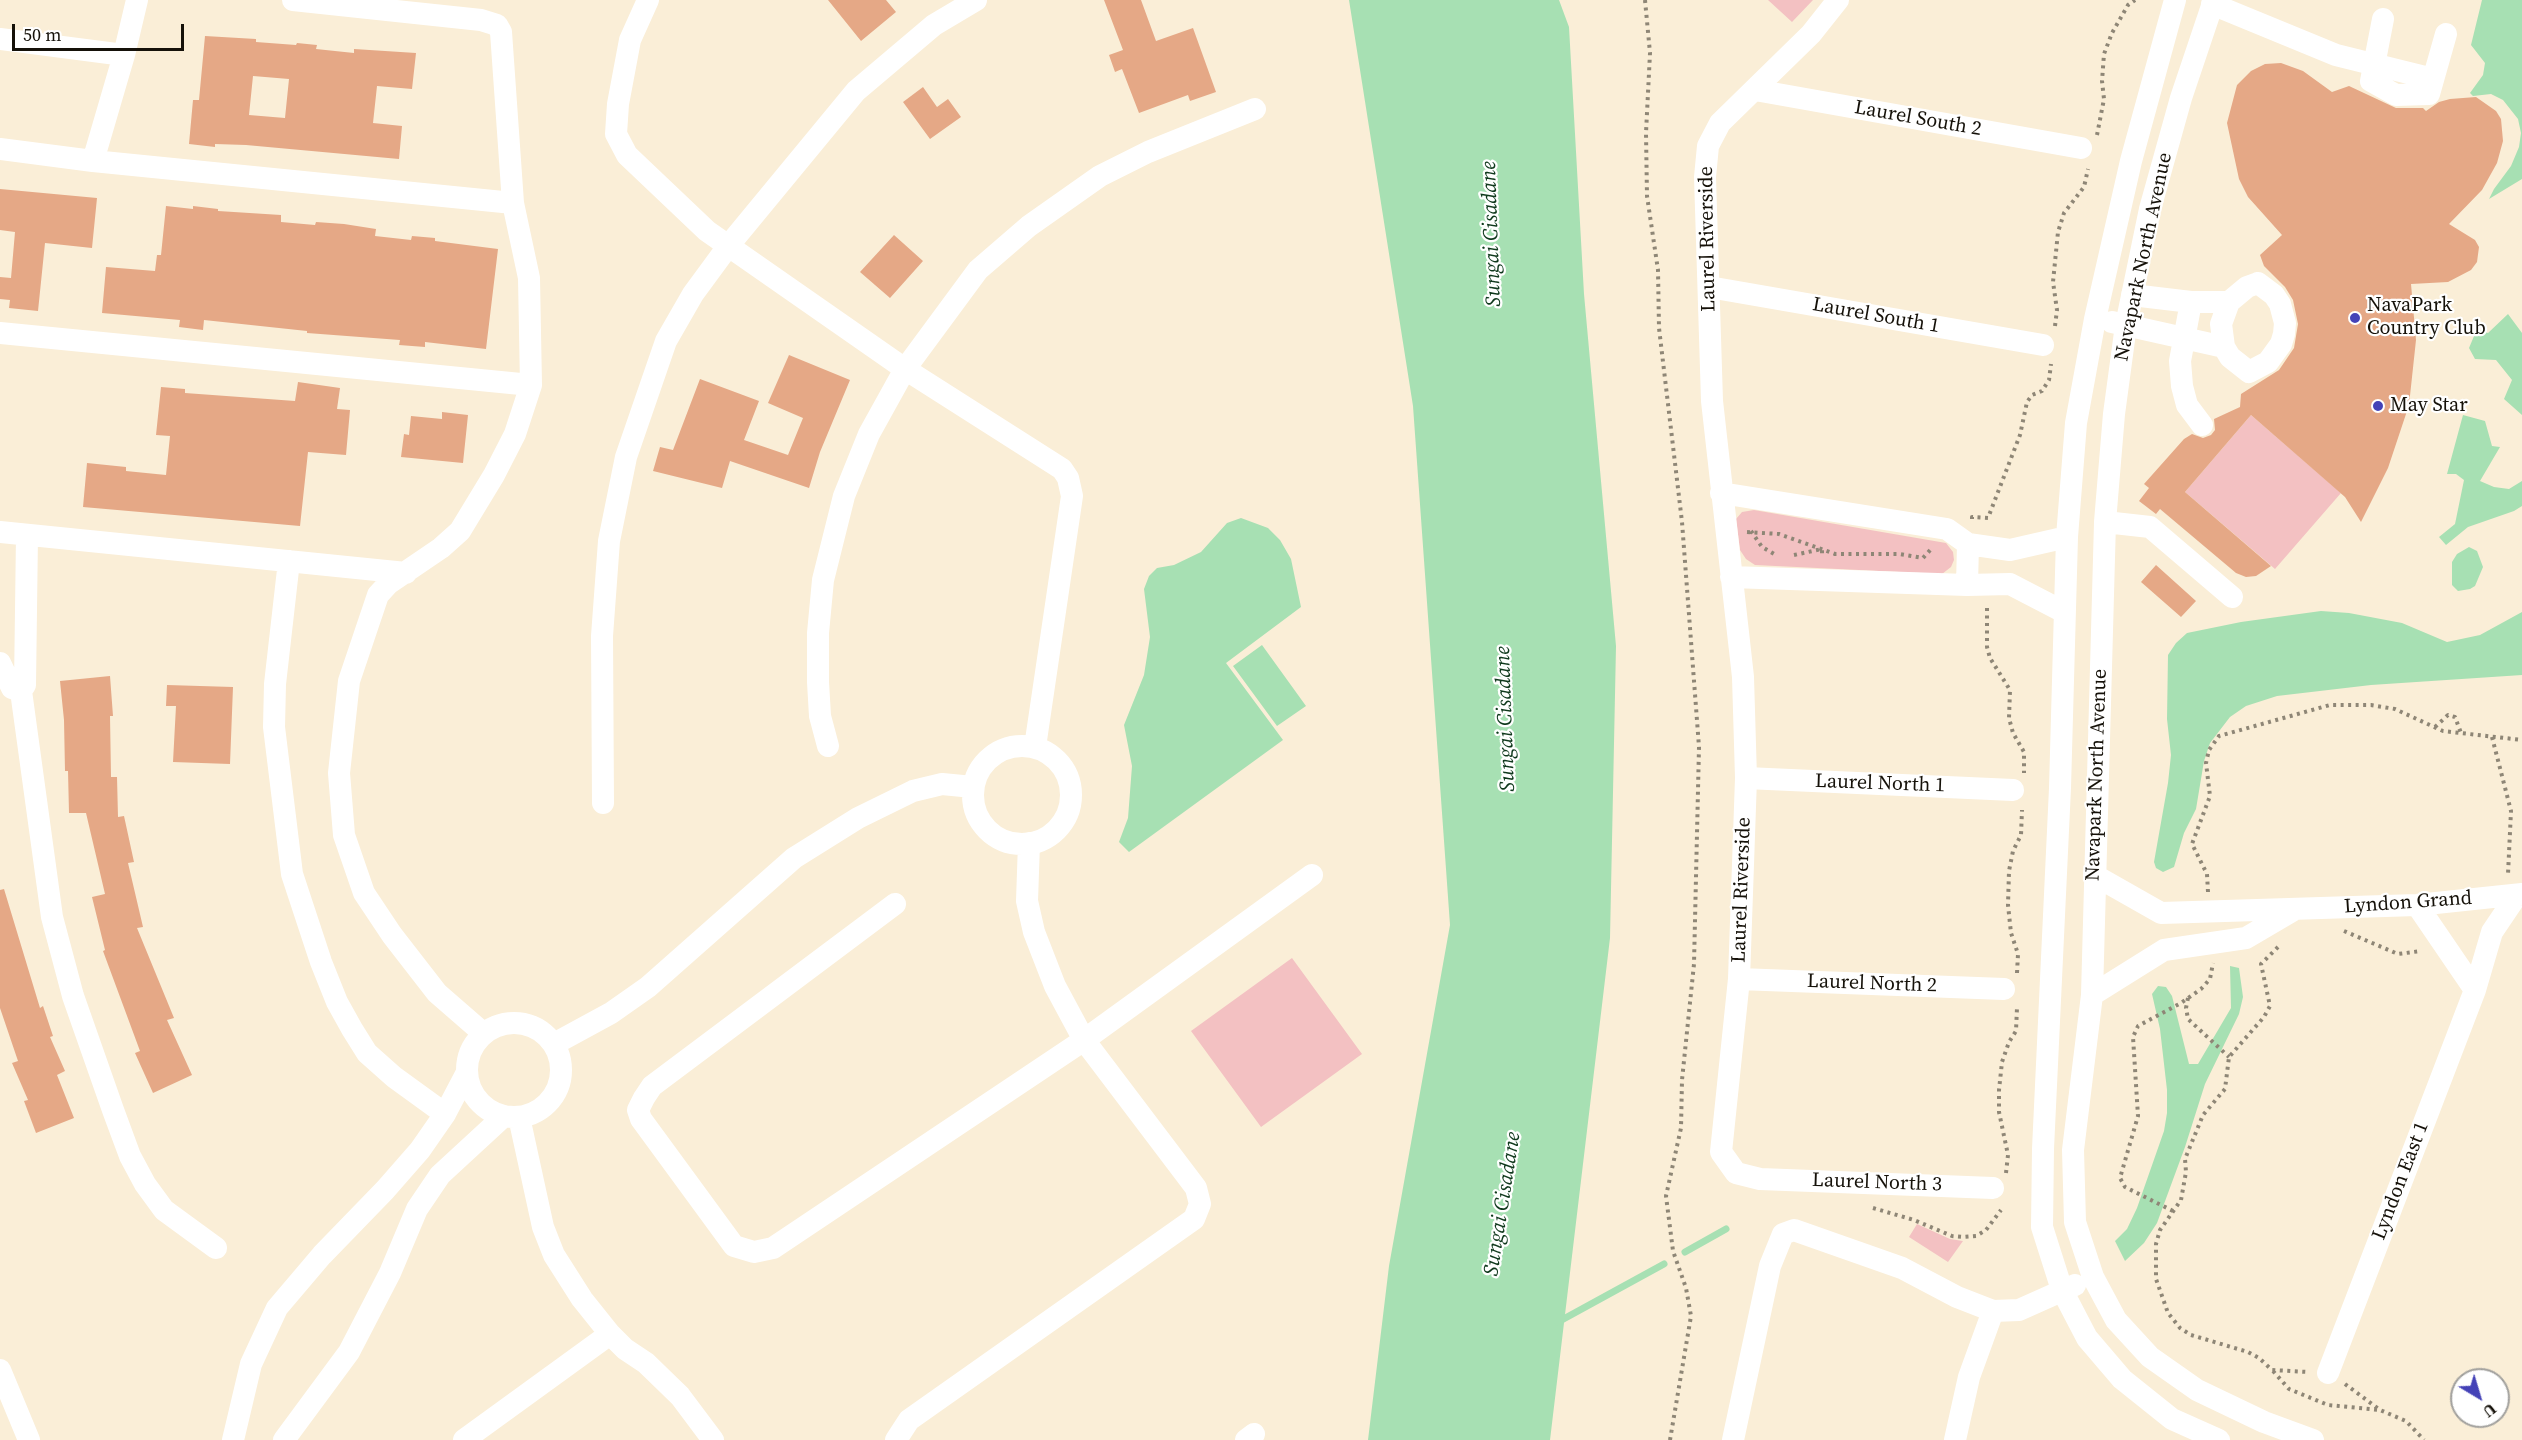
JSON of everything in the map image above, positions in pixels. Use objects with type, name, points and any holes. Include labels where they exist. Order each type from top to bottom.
[{"type":"street","points":[[93,161],[124,54],[136,0]]},
{"type":"street","points":[[293,0],[481,20],[497,25],[502,39],[513,203],[529,278],[531,385],[514,434],[494,475],[460,531],[441,548],[388,584],[378,596],[349,681],[339,773],[344,835],[364,893],[392,935],[436,993],[483,1033]]},
{"type":"street","points":[[648,0],[630,40],[618,104],[616,134],[627,156],[707,231],[905,369],[1062,469],[1068,478],[1072,496],[1035,747]]},
{"type":"street","points":[[603,803],[602,636],[608,553],[626,457],[666,341],[693,294],[729,245],[855,91],[934,25],[976,0]]},
{"type":"street","name":"Laurel Riverside","points":[[1760,1179],[1736,1173],[1721,1152],[1739,979],[1746,778],[1743,677],[1712,401],[1706,177],[1708,146],[1720,123],[1811,34],[1838,0]]},
{"type":"street","name":"Navapark North Avenue","points":[[2062,1290],[2042,1227],[2043,1149],[2060,788],[2067,537],[2076,423],[2131,161],[2175,0]]},
{"type":"street","points":[[2213,2],[2336,55],[2433,79],[2446,34]]},
{"type":"street","name":"Navapark North Avenue","points":[[2213,2],[2181,98],[2150,209],[2126,325],[2114,414],[2105,522],[2091,995],[2073,1150],[2075,1222],[2093,1277],[2116,1320],[2150,1357],[2197,1390],[2264,1422],[2313,1440]]},
{"type":"street","points":[[2373,63],[2383,19]]},
{"type":"street","points":[[0,39],[124,54]]},
{"type":"street","name":"Laurel South 2","points":[[1755,90],[2089,150]]},
{"type":"street","points":[[828,746],[820,716],[818,682],[818,633],[823,580],[844,496],[869,435],[905,369],[978,270],[1029,226],[1100,176],[1148,152],[1255,108]]},
{"type":"street","points":[[0,149],[93,161],[513,203]]},
{"type":"street","points":[[2258,283],[2274,295],[2280,304],[2285,324],[2281,344],[2268,362],[2249,372],[2230,357],[2224,347],[2221,324],[2229,302],[2247,287],[2258,283]]},
{"type":"street","name":"Laurel South 1","points":[[1708,287],[2050,344]]},
{"type":"street","points":[[2132,295],[2191,302],[2229,302]]},
{"type":"street","points":[[2191,302],[2180,361],[2182,386],[2187,405],[2202,425]]},
{"type":"street","points":[[2096,319],[2224,347]]},
{"type":"street","points":[[0,333],[531,385]]},
{"type":"street","points":[[1721,493],[1947,529],[1968,544],[2010,550],[2067,537]]},
{"type":"street","points":[[2105,522],[2150,527],[2232,597]]},
{"type":"street","points":[[0,532],[406,573]]},
{"type":"street","points":[[27,535],[25,685],[21,691],[52,917],[73,996],[130,1156],[145,1184],[164,1210],[216,1248]]},
{"type":"street","points":[[1967,585],[1968,544]]},
{"type":"street","points":[[289,561],[275,684],[274,727],[292,874],[321,962],[337,1002],[352,1029],[368,1053],[388,1071],[446,1114]]},
{"type":"street","points":[[1731,577],[1967,585],[2010,584],[2064,612]]},
{"type":"street","points":[[0,663],[12,688],[21,691]]},
{"type":"street","points":[[1018,746],[1035,747],[1050,754],[1062,766],[1069,781],[1071,798],[1067,814],[1058,828],[1044,839],[1029,843],[1014,843],[999,838],[987,829],[978,817],[973,802],[973,787],[978,772],[988,759],[1002,750],[1018,746]]},
{"type":"street","name":"Laurel North 1","points":[[1746,778],[2013,790]]},
{"type":"street","points":[[554,1044],[610,1013],[648,987],[794,858],[858,818],[913,791],[942,784],[973,787]]},
{"type":"street","points":[[896,1440],[909,1420],[1194,1219],[1200,1204],[1196,1188],[1084,1040],[1055,986],[1034,932],[1027,901],[1029,843]]},
{"type":"street","points":[[895,904],[652,1086],[638,1110],[641,1119],[734,1245],[754,1252],[773,1248],[1084,1040],[1312,875]]},
{"type":"street","points":[[2094,875],[2161,913],[2164,950]]},
{"type":"street","name":"Lyndon Grand","points":[[2161,913],[2417,905],[2519,894]]},
{"type":"street","name":"Lyndon East 1","points":[[2328,1372],[2475,990],[2492,932],[2519,894]]},
{"type":"street","points":[[2417,905],[2475,990]]},
{"type":"street","name":"Lyndon Grand","points":[[2091,995],[2164,950],[2246,938],[2293,910]]},
{"type":"street","name":"Laurel North 2","points":[[1739,979],[2004,989]]},
{"type":"street","points":[[513,1022],[529,1024],[544,1032],[554,1044],[561,1059],[561,1075],[557,1091],[547,1104],[534,1113],[512,1117],[490,1111],[478,1102],[470,1089],[466,1074],[467,1060],[473,1046],[483,1033],[497,1025],[513,1022]]},
{"type":"street","points":[[233,1440],[251,1364],[277,1308],[322,1255],[420,1150],[446,1114],[466,1074]]},
{"type":"street","points":[[512,1117],[540,1216],[554,1255],[582,1299],[610,1334],[625,1349],[646,1363],[680,1396],[713,1440]]},
{"type":"street","points":[[284,1440],[349,1352],[390,1273],[417,1209],[440,1175],[512,1117]]},
{"type":"street","name":"Laurel North 3","points":[[1760,1179],[1993,1188]]},
{"type":"street","points":[[1733,1440],[1770,1266],[1783,1234],[1794,1230],[1902,1268],[1957,1297],[1993,1311],[2019,1310],[2093,1277]]},
{"type":"street","points":[[2062,1290],[2087,1338],[2122,1379],[2172,1419],[2219,1440]]},
{"type":"street","points":[[1955,1440],[1969,1377],[1993,1311]]},
{"type":"street","points":[[464,1440],[610,1334]]},
{"type":"street","points":[[0,1370],[29,1440]]},
{"type":"path","points":[[1645,0],[1650,52],[1646,133],[1647,196],[1658,270],[1659,328],[1682,522],[1699,747],[1694,964],[1682,1080],[1681,1128],[1666,1196],[1673,1251],[1686,1288],[1690,1316],[1670,1440]]},
{"type":"path","points":[[1968,544],[1972,517],[1988,518],[1996,503],[2020,435],[2027,402],[2032,396],[2042,391],[2049,380],[2050,344],[2057,310],[2053,282],[2058,232],[2064,213],[2084,188],[2089,150],[2104,99],[2102,81],[2104,54],[2112,33],[2128,5],[2135,0]]},
{"type":"path","points":[[1726,534],[1751,531],[1779,534],[1834,554],[1900,554],[1923,558]]},
{"type":"path","points":[[1751,531],[1762,546],[1772,554],[1780,555]]},
{"type":"path","points":[[1787,556],[1822,549]]},
{"type":"path","points":[[2220,892],[2208,892],[2207,874],[2192,844],[2210,796],[2206,763],[2209,750],[2219,736],[2330,705],[2372,705],[2395,709],[2443,731],[2522,740]]},
{"type":"path","points":[[2435,727],[2448,715],[2455,717],[2461,733]]},
{"type":"path","points":[[2492,737],[2511,811],[2507,871],[2519,894]]},
{"type":"path","points":[[2333,931],[2343,931],[2398,954],[2415,953],[2442,942]]},
{"type":"path","points":[[2246,938],[2247,952],[2261,964],[2270,1006],[2264,1017],[2229,1056],[2225,1089],[2203,1115],[2185,1159],[2186,1172],[2181,1200],[2160,1230],[2156,1244],[2156,1278],[2168,1313],[2180,1328],[2191,1335],[2248,1352],[2259,1358],[2289,1389],[2328,1405],[2380,1410]]},
{"type":"path","points":[[2261,964],[2284,942]]},
{"type":"path","points":[[2173,1211],[2125,1187],[2120,1179],[2138,1116],[2133,1037],[2138,1026],[2181,1003],[2210,979],[2212,955]]},
{"type":"path","points":[[2188,998],[2186,1008],[2188,1020],[2229,1056]]},
{"type":"path","points":[[2272,1370],[2328,1372],[2380,1410],[2406,1421],[2424,1440]]},
{"type":"shaded area","points":[[1768,0],[1813,0],[1792,22]]},
{"type":"shaded area","points":[[2251,415],[2341,493],[2275,569],[2185,492]]},
{"type":"shaded area","points":[[1754,510],[1946,543],[1953,552],[1954,560],[1951,567],[1942,574],[1755,565],[1746,559],[1740,550],[1736,519],[1742,512]]},
{"type":"shaded area","points":[[1292,958],[1362,1054],[1261,1127],[1191,1031]]},
{"type":"shaded area","points":[[1917,1224],[1950,1239],[1963,1241],[1948,1262],[1909,1237]]},
{"type":"water","name":"Sungai Cisadane","points":[[1349,0],[1559,0],[1569,27],[1584,294],[1616,646],[1610,938],[1550,1440],[1368,1440],[1389,1266],[1450,925],[1413,406]]},
{"type":"water","points":[[2482,0],[2522,0],[2522,179],[2489,199],[2511,166],[2519,147],[2521,133],[2518,119],[2503,100],[2491,94],[2473,96],[2470,93],[2483,75],[2485,63],[2471,45]]},
{"type":"water","points":[[2508,314],[2522,333],[2522,415],[2504,399],[2512,380],[2496,360],[2475,359],[2469,348],[2477,329],[2488,333]]},
{"type":"water","points":[[2463,415],[2485,421],[2492,446],[2500,447],[2480,481],[2494,487],[2509,489],[2522,481],[2522,506],[2468,527],[2446,545],[2439,537],[2455,524],[2464,480],[2456,474],[2447,474]]},
{"type":"water","points":[[1241,518],[1268,528],[1280,540],[1291,559],[1301,607],[1226,663],[1283,740],[1129,852],[1119,842],[1128,818],[1132,766],[1124,725],[1144,675],[1150,637],[1144,589],[1149,576],[1157,568],[1174,565],[1201,552],[1227,523]]},
{"type":"water","points":[[2469,547],[2477,551],[2483,567],[2475,586],[2458,591],[2452,585],[2452,562],[2457,554]]},
{"type":"water","points":[[2321,611],[2349,613],[2402,623],[2447,642],[2480,635],[2522,612],[2522,675],[2371,685],[2277,696],[2246,706],[2230,717],[2210,743],[2204,761],[2196,809],[2184,833],[2174,867],[2163,872],[2156,868],[2154,862],[2171,755],[2167,719],[2168,655],[2187,633],[2241,622]]},
{"type":"water","points":[[1262,645],[1306,706],[1277,726],[1233,666]]},
{"type":"water","points":[[2230,966],[2239,968],[2243,997],[2239,1014],[2205,1084],[2157,1223],[2144,1243],[2125,1261],[2115,1241],[2127,1229],[2137,1208],[2164,1131],[2167,1113],[2167,1090],[2160,1029],[2152,994],[2158,986],[2166,987],[2172,996],[2189,1064],[2198,1064],[2231,1008]]},
{"type":"building","points":[[828,0],[886,0],[896,12],[861,41]]},
{"type":"building","points":[[1104,0],[1141,0],[1156,41],[1193,28],[1216,92],[1190,101],[1188,95],[1139,113],[1122,69],[1115,72],[1109,55],[1123,50]]},
{"type":"building","points":[[205,36],[256,39],[256,42],[317,45],[316,49],[354,53],[354,49],[416,53],[412,89],[377,86],[373,123],[402,126],[399,159],[246,145],[215,144],[215,147],[189,144],[193,100],[199,100]],"holes":[[[253,76],[289,79],[285,118],[249,115]]]},
{"type":"building","name":"NavaPark Country Club","points":[[2281,63],[2303,71],[2332,92],[2349,86],[2396,108],[2423,108],[2426,111],[2439,102],[2476,97],[2496,111],[2501,119],[2503,141],[2497,163],[2482,190],[2449,224],[2475,240],[2479,247],[2477,262],[2471,270],[2448,282],[2411,284],[2416,340],[2409,405],[2388,468],[2361,522],[2345,497],[2251,415],[2185,492],[2271,566],[2256,576],[2246,577],[2236,573],[2160,509],[2156,514],[2139,501],[2149,488],[2144,484],[2184,439],[2192,434],[2203,438],[2211,435],[2215,430],[2214,419],[2240,407],[2241,394],[2279,370],[2294,348],[2298,324],[2293,300],[2285,287],[2264,266],[2260,255],[2282,235],[2248,197],[2239,179],[2227,123],[2237,85],[2251,71],[2265,64]]},
{"type":"building","points":[[923,87],[937,107],[948,99],[961,117],[930,139],[903,102]]},
{"type":"building","points":[[0,189],[97,198],[92,248],[45,243],[38,311],[9,308],[10,300],[0,299],[0,277],[11,278],[15,232],[0,230]]},
{"type":"building","points":[[166,206],[193,209],[193,206],[218,209],[218,211],[281,215],[281,222],[315,225],[316,222],[344,224],[376,229],[375,236],[411,240],[412,236],[435,238],[435,241],[498,249],[486,349],[425,342],[425,347],[399,345],[400,340],[307,333],[307,331],[204,320],[203,330],[179,327],[180,320],[102,313],[106,267],[155,271],[157,255],[161,255]]},
{"type":"building","points":[[894,235],[923,261],[890,298],[860,272]]},
{"type":"building","points":[[789,355],[850,380],[820,452],[809,488],[730,461],[722,488],[653,471],[660,447],[673,450],[700,379],[759,401],[744,440],[788,455],[803,418],[768,403]]},
{"type":"building","points":[[298,382],[340,388],[337,409],[350,410],[346,455],[308,452],[300,526],[83,507],[87,463],[126,467],[126,471],[166,475],[170,436],[156,435],[161,387],[185,389],[185,393],[295,401]]},
{"type":"building","points":[[442,412],[468,415],[463,463],[401,457],[404,434],[409,435],[411,416],[442,419]]},
{"type":"building","points":[[2156,565],[2196,601],[2181,617],[2141,582]]},
{"type":"building","points":[[110,676],[113,716],[110,716],[111,777],[117,777],[118,817],[124,816],[134,862],[128,863],[143,927],[137,928],[174,1018],[167,1020],[192,1075],[153,1093],[135,1053],[140,1051],[103,951],[105,950],[92,897],[105,894],[86,813],[69,813],[68,771],[65,771],[64,720],[60,681]]},
{"type":"building","points":[[167,685],[233,687],[230,764],[173,762],[176,706],[166,706]]},
{"type":"building","points":[[4,889],[40,1008],[43,1006],[53,1036],[50,1037],[65,1071],[57,1075],[74,1118],[36,1133],[24,1101],[28,1100],[12,1063],[18,1061],[0,1008],[0,890]]},
{"type":"waterway","points":[[1685,1252],[1726,1229]]},
{"type":"waterway","points":[[1558,1322],[1664,1264]]},
{"type":"place","name":"NavaPark Country Club","points":[[2355,318]]},
{"type":"place","name":"May Star","points":[[2378,406]]}]
